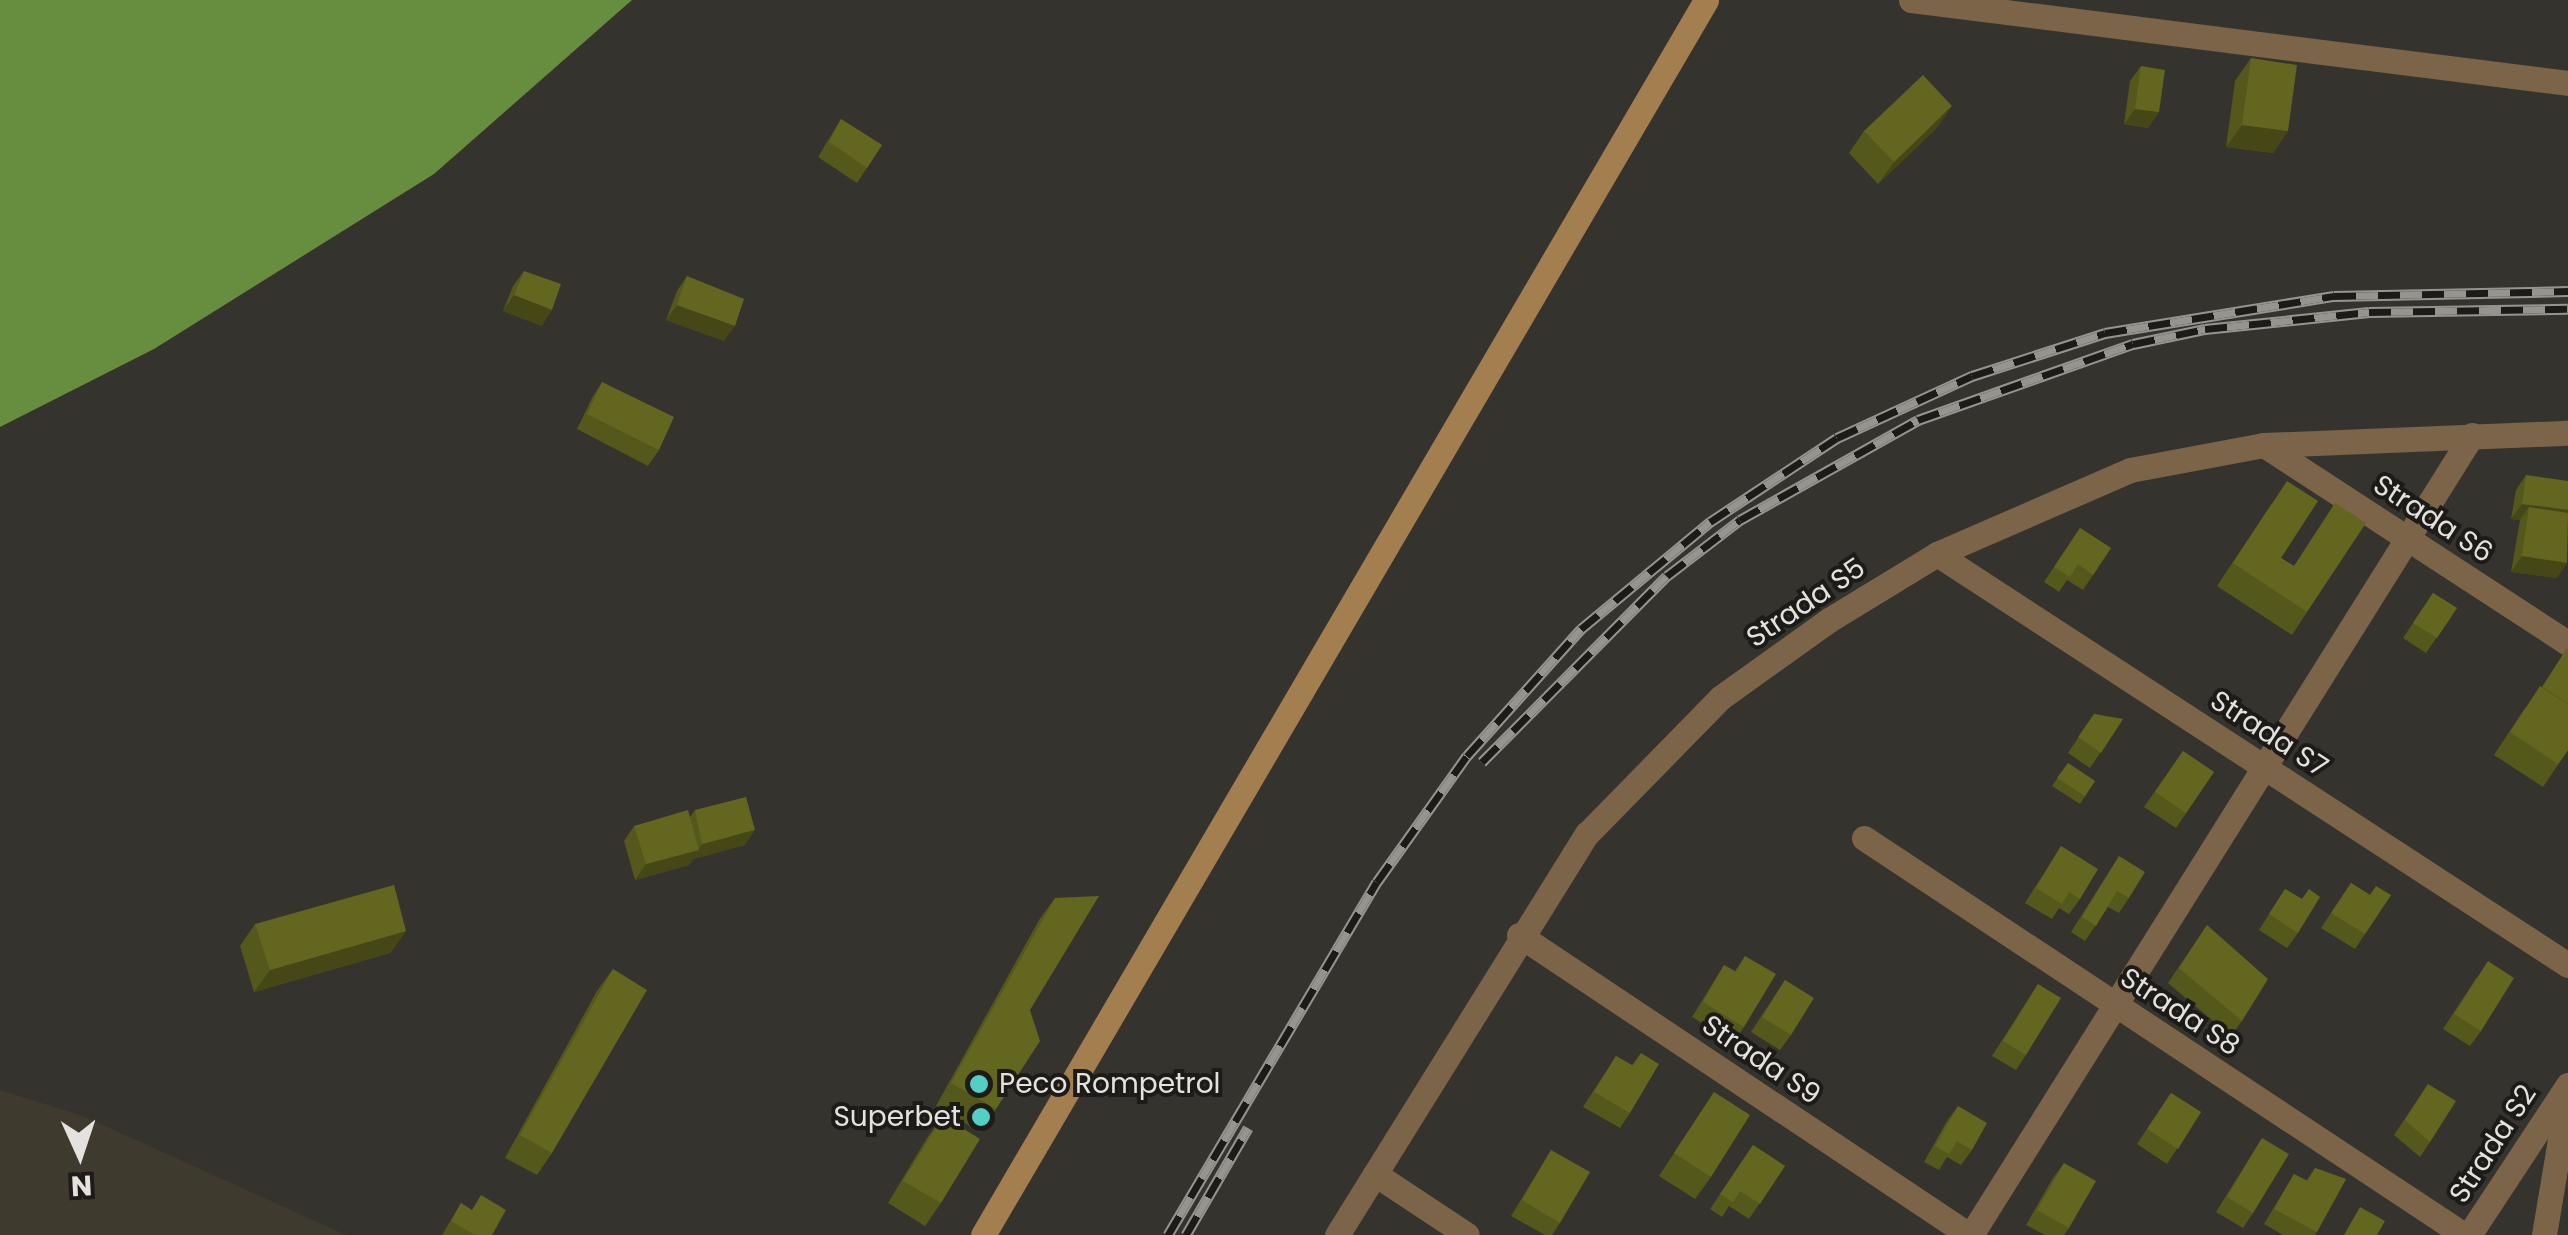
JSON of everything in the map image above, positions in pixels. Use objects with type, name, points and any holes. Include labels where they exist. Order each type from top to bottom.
[{"type":"main road","points":[[983,1235],[1706,0]]},
{"type":"street","points":[[1911,0],[2568,83]]},
{"type":"street","points":[[1970,1235],[2472,434]]},
{"type":"street","name":"Strada S5","points":[[1337,1235],[1519,935],[1587,834],[1669,744],[1829,620],[1937,554],[2130,470],[2264,445],[2472,434],[2568,434]]},
{"type":"street","name":"Strada S6","points":[[2264,445],[2568,643]]},
{"type":"street","name":"Strada S7","points":[[1937,554],[2568,965]]},
{"type":"street","name":"Strada S8","points":[[1864,838],[2466,1235]]},
{"type":"street","name":"Strada S9","points":[[1519,935],[1970,1235]]},
{"type":"street","points":[[2544,1235],[2568,1088]]},
{"type":"street","name":"Strada S2","points":[[2466,1235],[2568,1088]]},
{"type":"street","points":[[1375,1174],[1467,1235]]},
{"type":"shaded area","points":[[0,0],[632,0],[434,174],[154,349],[0,427]]},
{"type":"shaded area","points":[[0,1090],[83,1116],[346,1235],[0,1235]]},
{"type":"building","points":[[2251,58],[2297,65],[2288,131],[2242,125]]},
{"type":"building","points":[[2141,66],[2165,70],[2159,112],[2135,109]]},
{"type":"building","points":[[1923,75],[1952,106],[1894,162],[1864,131]]},
{"type":"building","points":[[841,119],[882,145],[867,168],[829,142]]},
{"type":"building","points":[[524,271],[561,284],[552,310],[514,295]]},
{"type":"building","points":[[687,276],[744,299],[735,326],[677,305]]},
{"type":"building","points":[[602,382],[674,417],[659,450],[587,414]]},
{"type":"building","points":[[2526,475],[2568,481],[2568,510],[2522,504]]},
{"type":"building","points":[[2287,481],[2318,501],[2281,558],[2294,566],[2335,503],[2366,523],[2307,612],[2233,563]]},
{"type":"building","points":[[2529,507],[2568,513],[2567,563],[2522,556]]},
{"type":"building","points":[[2080,528],[2111,548],[2093,575],[2078,564],[2070,577],[2054,567]]},
{"type":"building","points":[[2433,593],[2457,608],[2437,638],[2413,623]]},
{"type":"building","points":[[2568,649],[2568,704],[2542,687]]},
{"type":"building","points":[[2540,686],[2568,704],[2568,750],[2558,764],[2510,732]]},
{"type":"building","points":[[2094,714],[2123,719],[2101,753],[2078,737]]},
{"type":"building","points":[[2183,751],[2214,772],[2186,813],[2155,792]]},
{"type":"building","points":[[2068,763],[2095,781],[2085,796],[2057,778]]},
{"type":"building","points":[[746,797],[755,830],[702,844],[695,810]]},
{"type":"building","points":[[688,810],[699,850],[646,864],[634,826]]},
{"type":"building","points":[[2061,846],[2098,869],[2080,899],[2069,892],[2062,904],[2036,888]]},
{"type":"building","points":[[2119,856],[2145,872],[2129,898],[2117,891],[2096,926],[2082,917]]},
{"type":"building","points":[[2351,883],[2370,895],[2376,886],[2391,895],[2365,934],[2331,913]]},
{"type":"building","points":[[394,885],[406,931],[270,970],[255,924]]},
{"type":"building","points":[[2285,889],[2302,899],[2309,889],[2320,897],[2298,933],[2269,914]]},
{"type":"building","points":[[1099,896],[1030,1010],[1040,1041],[996,1109],[951,1083],[1055,898]]},
{"type":"building","points":[[2207,925],[2268,979],[2242,1021],[2179,968]]},
{"type":"building","points":[[1745,956],[1776,974],[1744,1027],[1703,1002],[1724,965],[1736,972]]},
{"type":"building","points":[[2488,961],[2514,978],[2481,1031],[2454,1014]]},
{"type":"building","points":[[613,969],[647,990],[552,1153],[520,1135]]},
{"type":"building","points":[[1785,980],[1814,998],[1791,1035],[1762,1017]]},
{"type":"building","points":[[2038,984],[2061,998],[2026,1055],[2003,1041]]},
{"type":"building","points":[[1641,1053],[1659,1064],[1630,1113],[1594,1092],[1616,1056],[1633,1066]]},
{"type":"building","points":[[2428,1084],[2456,1101],[2430,1142],[2405,1120]]},
{"type":"building","points":[[1714,1092],[1750,1115],[1711,1177],[1674,1153]]},
{"type":"building","points":[[2171,1093],[2201,1112],[2178,1149],[2147,1129]]},
{"type":"building","points":[[1958,1106],[1987,1123],[1972,1150],[1957,1141],[1949,1154],[1935,1146]]},
{"type":"building","points":[[943,1116],[980,1139],[941,1203],[903,1181]]},
{"type":"building","points":[[2262,1138],[2289,1154],[2253,1213],[2227,1197]]},
{"type":"building","points":[[1753,1145],[1785,1166],[1760,1204],[1740,1191],[1733,1202],[1720,1194]]},
{"type":"building","points":[[1551,1150],[1590,1172],[1560,1223],[1522,1200]]},
{"type":"building","points":[[2064,1163],[2096,1181],[2069,1228],[2037,1210]]},
{"type":"building","points":[[2315,1168],[2346,1179],[2317,1232],[2274,1209],[2294,1174],[2308,1181]]},
{"type":"building","points":[[481,1195],[506,1210],[492,1235],[475,1235],[451,1221],[461,1203],[472,1210]]},
{"type":"building","points":[[2360,1207],[2385,1221],[2377,1235],[2344,1235]]},
{"type":"railway","points":[[1168,1235],[1377,882],[1467,756],[1581,629],[1710,522],[1837,438],[1972,376],[2105,333],[2334,296],[2568,291]]},
{"type":"railway","points":[[1482,762],[1667,576],[1740,520],[1918,420],[2133,344],[2205,329],[2369,312],[2568,309]]},
{"type":"railway","points":[[1186,1235],[1248,1128]]},
{"type":"place","name":"Peco Rompetrol","points":[[979,1084]]},
{"type":"place","name":"Superbet","points":[[981,1117]]}]
